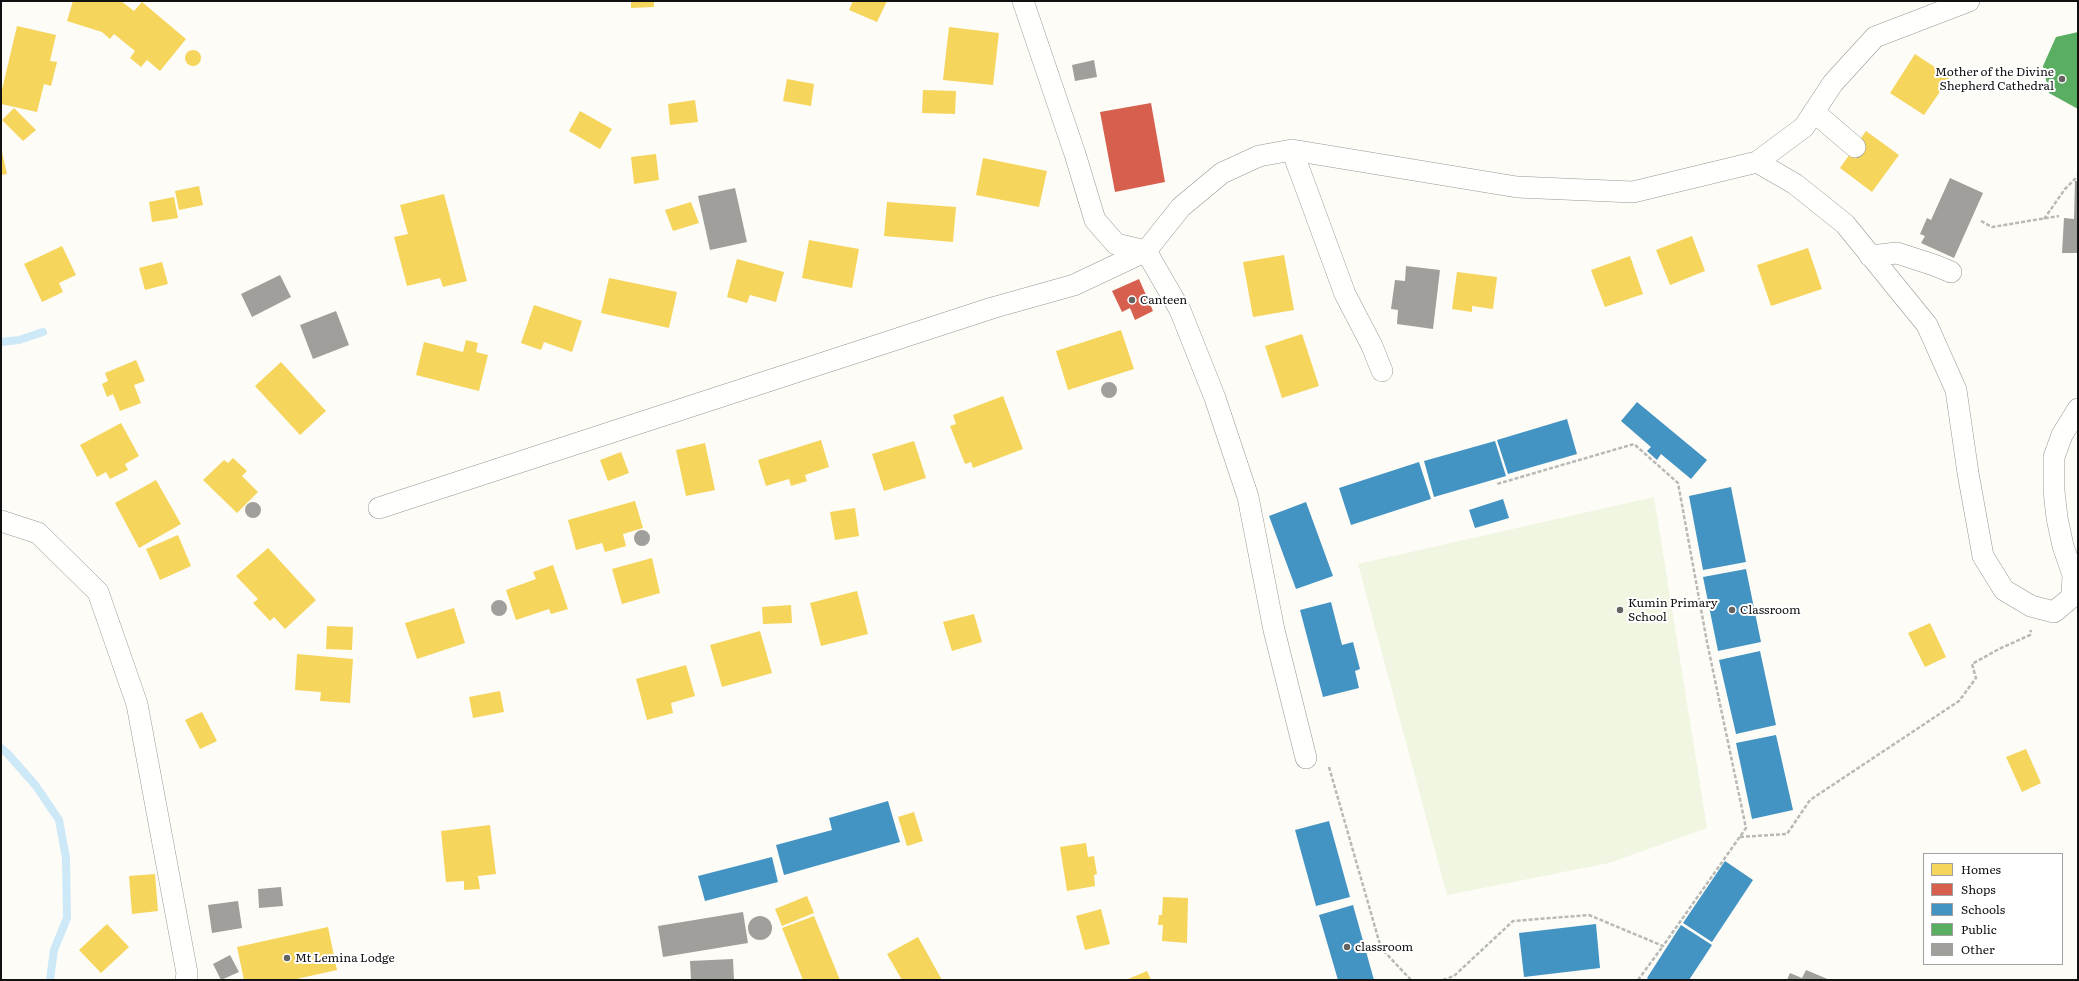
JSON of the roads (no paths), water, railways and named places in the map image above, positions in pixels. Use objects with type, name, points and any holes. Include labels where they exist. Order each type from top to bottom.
[{"type":"street","points":[[1023,1],[1075,154],[1095,220],[1116,244],[1146,251],[1180,310],[1215,398],[1248,497],[1274,630],[1315,760]]},
{"type":"street","points":[[379,508],[992,308],[1074,284],[1146,251],[1181,207],[1222,173],[1259,156],[1292,150],[1517,187],[1633,192],[1757,162],[1804,127],[1833,83],[1875,37],[1969,1]]},
{"type":"street","points":[[1814,112],[1855,148]]},
{"type":"street","points":[[1292,150],[1345,294],[1372,346],[1382,371]]},
{"type":"street","points":[[1757,162],[1795,184],[1845,224],[1927,325],[1956,390],[1968,473],[1983,556],[2004,590],[2031,606],[2054,612],[2072,597],[2073,575],[2063,546],[2057,518],[2054,491],[2054,458],[2062,434],[2078,409]]},
{"type":"street","points":[[1870,256],[1897,253],[1951,272]]},
{"type":"street","points":[[1,521],[38,533],[98,592],[137,704],[190,978]]},
{"type":"waterway","points":[[1,342],[19,340],[43,332]]},
{"type":"waterway","points":[[1,748],[36,786],[59,820],[66,858],[67,918],[54,950],[50,980]]},
{"type":"place","name":"Mother of the Divine Shepherd Cathedral","points":[[2062,79]]},
{"type":"place","name":"Canteen","points":[[1132,300]]},
{"type":"place","name":"Kumin Primary School","points":[[1620,610]]},
{"type":"place","name":"Classroom","points":[[1732,610]]},
{"type":"place","name":"classroom","points":[[1347,947]]},
{"type":"place","name":"Mt Lemina Lodge","points":[[287,958]]}]
